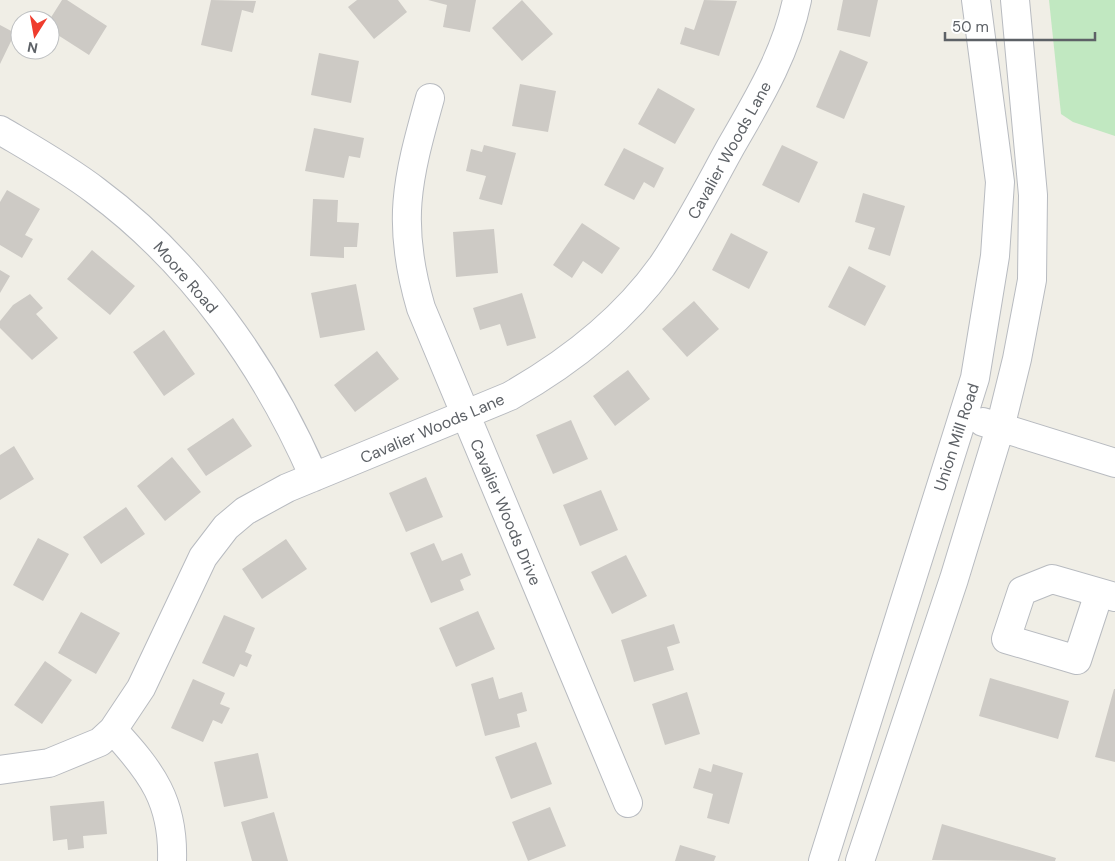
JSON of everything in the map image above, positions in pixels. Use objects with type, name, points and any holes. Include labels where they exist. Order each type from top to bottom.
[{"type":"street","name":"Cavalier Woods Lane","points":[[0,770],[49,763],[100,742],[114,730],[141,688],[203,557],[226,526],[245,511],[287,488],[510,396],[543,377],[586,346],[636,299],[675,246],[767,83],[782,48],[797,0]]},
{"type":"street","name":"Union Mill Road","points":[[823,861],[964,415],[975,378],[986,319],[995,256],[1000,182],[990,100],[979,35],[976,0]]},
{"type":"street","points":[[860,861],[954,579],[1000,428],[1017,359],[1032,280],[1032,195],[1015,0]]},
{"type":"street","name":"Cavalier Woods Drive","points":[[430,98],[408,184],[405,218],[407,250],[421,308],[628,803]]},
{"type":"street","name":"Moore Road","points":[[0,130],[96,191],[144,231],[196,285],[265,380],[296,434],[314,477]]},
{"type":"street","points":[[964,415],[1115,463]]},
{"type":"street","points":[[114,730],[140,758],[162,796],[171,826],[172,861]]},
{"type":"green space","points":[[1049,0],[1115,0],[1115,136],[1073,122],[1061,114]]},
{"type":"building","points":[[62,0],[67,0],[107,26],[89,55],[60,36],[60,10],[56,10]]},
{"type":"building","points":[[211,0],[256,1],[253,13],[242,10],[232,52],[201,45]]},
{"type":"building","points":[[357,0],[398,0],[407,12],[374,39],[348,7]]},
{"type":"building","points":[[428,0],[476,0],[470,32],[443,27],[447,5]]},
{"type":"building","points":[[522,0],[553,34],[522,61],[492,28]]},
{"type":"building","points":[[704,0],[737,1],[719,56],[680,44],[685,27],[694,30]]},
{"type":"building","points":[[843,0],[878,0],[870,37],[837,30]]},
{"type":"building","points":[[0,25],[10,30],[10,43],[0,64]]},
{"type":"building","points":[[840,50],[868,62],[844,119],[816,107]]},
{"type":"building","points":[[319,53],[359,61],[351,103],[311,95]]},
{"type":"building","points":[[520,84],[556,91],[548,132],[512,126]]},
{"type":"building","points":[[658,88],[695,109],[675,144],[638,124]]},
{"type":"building","points":[[314,128],[364,138],[360,158],[349,156],[344,178],[305,171]]},
{"type":"building","points":[[484,145],[516,153],[502,205],[479,199],[486,176],[466,171],[471,149],[482,152]]},
{"type":"building","points":[[782,145],[818,162],[799,203],[762,185]]},
{"type":"building","points":[[624,148],[664,168],[654,188],[644,182],[634,200],[604,185]]},
{"type":"building","points":[[7,190],[40,209],[25,235],[33,239],[22,258],[0,245],[0,202]]},
{"type":"building","points":[[863,193],[905,206],[890,256],[868,249],[875,228],[855,222]]},
{"type":"building","points":[[313,199],[338,200],[337,222],[359,223],[357,247],[344,247],[344,258],[310,256]]},
{"type":"building","points":[[582,223],[620,248],[602,274],[583,261],[572,278],[553,265]]},
{"type":"building","points":[[494,229],[498,273],[456,277],[453,232]]},
{"type":"building","points":[[731,233],[768,252],[749,289],[712,270]]},
{"type":"building","points":[[92,250],[135,286],[110,315],[67,279]]},
{"type":"building","points":[[849,266],[886,286],[865,326],[828,307]]},
{"type":"building","points":[[0,270],[10,276],[0,293]]},
{"type":"building","points":[[356,284],[365,330],[320,338],[311,293]]},
{"type":"building","points":[[522,293],[536,338],[507,346],[500,324],[480,330],[473,308]]},
{"type":"building","points":[[30,294],[43,308],[36,314],[58,338],[32,360],[0,328],[0,321],[13,305]]},
{"type":"building","points":[[694,301],[719,329],[687,357],[662,329]]},
{"type":"building","points":[[164,330],[195,374],[164,396],[133,352]]},
{"type":"building","points":[[377,351],[399,379],[355,412],[334,385]]},
{"type":"building","points":[[628,370],[650,399],[615,426],[593,396]]},
{"type":"building","points":[[233,418],[252,446],[206,476],[187,449]]},
{"type":"building","points":[[571,420],[588,459],[553,474],[536,435]]},
{"type":"building","points":[[14,446],[34,479],[0,500],[0,455]]},
{"type":"building","points":[[172,457],[201,492],[165,521],[137,486]]},
{"type":"building","points":[[426,477],[443,517],[406,532],[389,493]]},
{"type":"building","points":[[601,490],[618,530],[580,546],[563,505]]},
{"type":"building","points":[[126,507],[145,534],[101,564],[83,537]]},
{"type":"building","points":[[38,538],[69,554],[43,601],[13,585]]},
{"type":"building","points":[[286,539],[307,569],[262,599],[242,569]]},
{"type":"building","points":[[434,543],[442,561],[462,553],[471,575],[460,580],[464,590],[431,603],[410,553]]},
{"type":"building","points":[[626,555],[647,596],[612,614],[591,572]]},
{"type":"building","points":[[478,611],[495,649],[456,667],[439,628]]},
{"type":"building","points":[[81,612],[120,633],[96,674],[58,653]]},
{"type":"building","points":[[224,615],[255,628],[245,652],[252,655],[247,667],[240,664],[234,677],[202,663]]},
{"type":"building","points":[[674,624],[680,643],[667,647],[674,670],[634,682],[621,640]]},
{"type":"building","points":[[45,661],[72,680],[42,724],[14,705]]},
{"type":"building","points":[[493,677],[499,699],[522,692],[527,711],[517,714],[520,727],[485,736],[471,684]]},
{"type":"building","points":[[990,678],[1069,701],[1058,739],[979,716]]},
{"type":"building","points":[[193,679],[225,693],[220,704],[230,708],[222,724],[213,720],[203,742],[171,728]]},
{"type":"building","points":[[1115,689],[1115,762],[1095,757]]},
{"type":"building","points":[[687,692],[700,734],[665,745],[652,704]]},
{"type":"building","points":[[536,742],[552,784],[511,799],[495,757]]},
{"type":"building","points":[[258,753],[268,798],[224,807],[214,762]]},
{"type":"building","points":[[713,764],[743,773],[729,824],[707,818],[713,794],[693,788],[699,768],[711,772]]},
{"type":"building","points":[[104,801],[107,834],[83,836],[84,848],[68,850],[67,839],[53,841],[50,806]]},
{"type":"building","points":[[550,807],[566,846],[528,861],[512,822]]},
{"type":"building","points":[[274,812],[288,861],[252,861],[241,822]]},
{"type":"building","points":[[942,824],[1056,858],[1055,861],[932,860]]},
{"type":"building","points":[[680,845],[716,856],[714,861],[675,861]]}]
